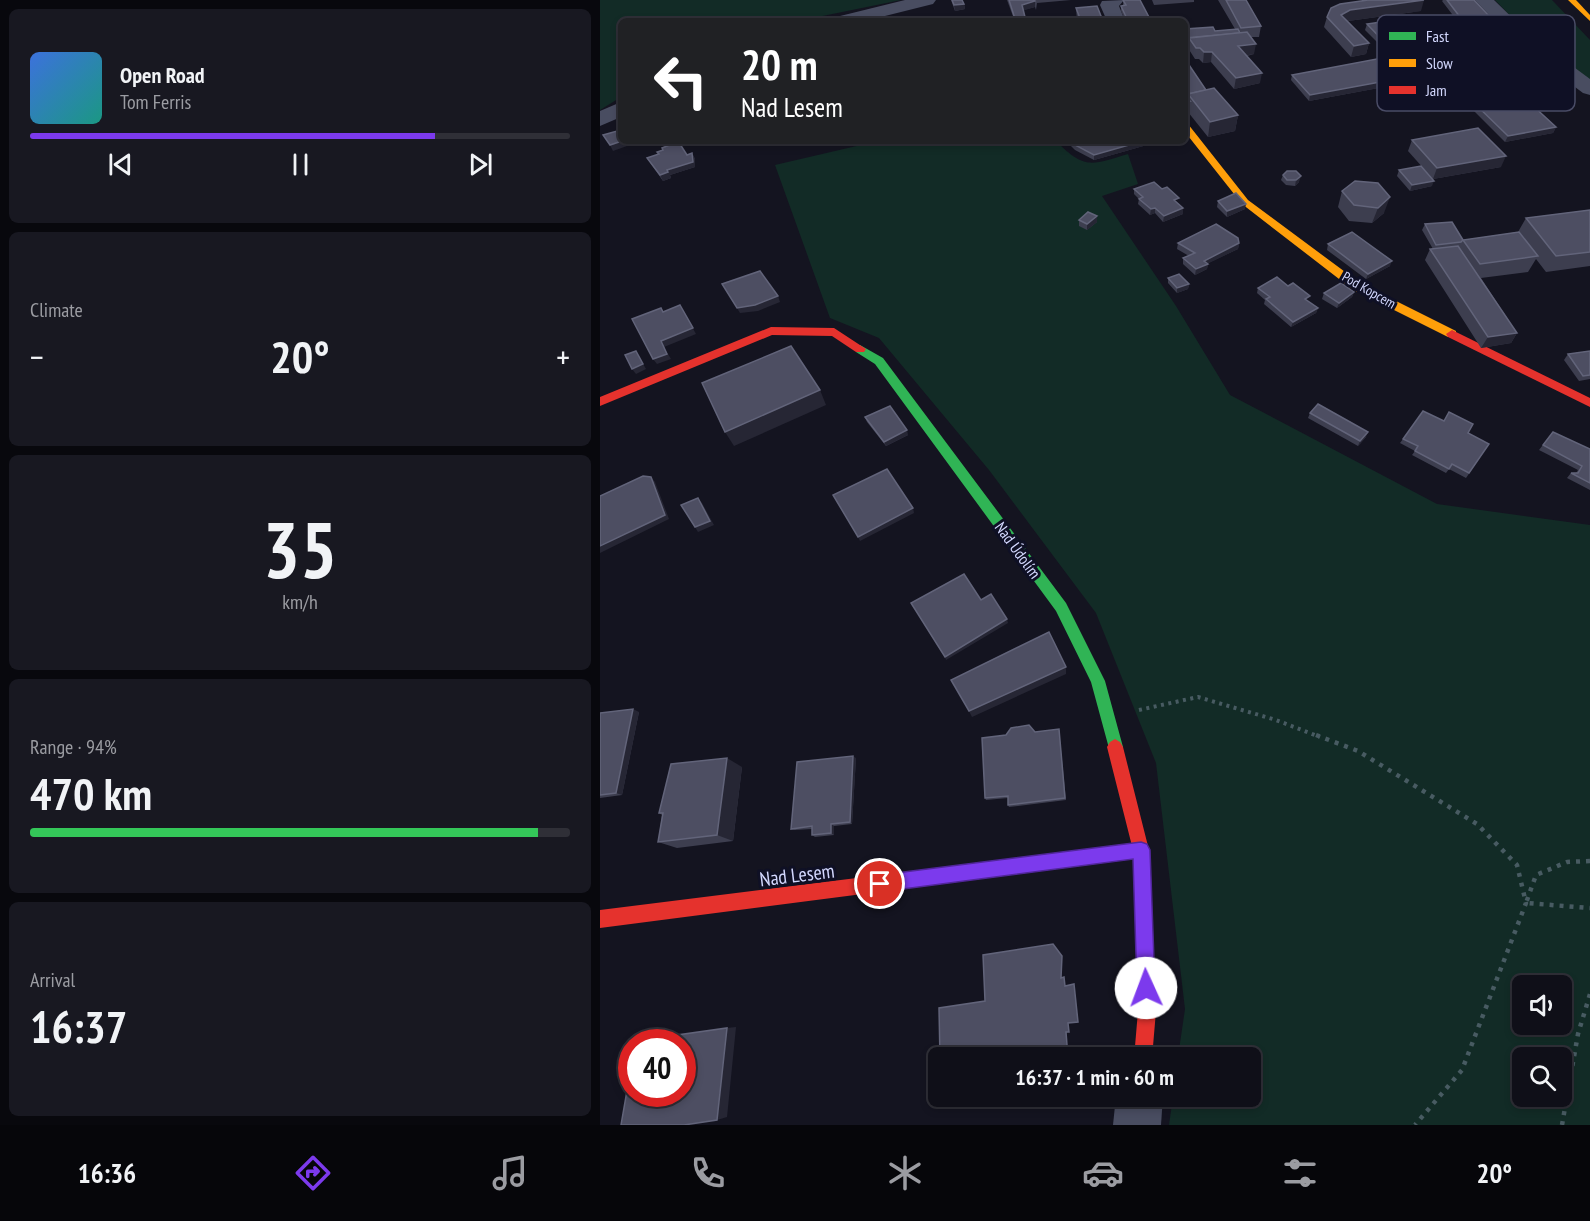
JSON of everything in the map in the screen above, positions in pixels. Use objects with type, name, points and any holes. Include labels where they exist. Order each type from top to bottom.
[{"type":"street","points":[[855,18],[927,0]]},
{"type":"street","points":[[1115,0],[1109,5],[1115,18]]},
{"type":"street","points":[[1484,0],[1499,15]]},
{"type":"street","points":[[1572,0],[1590,19]]},
{"type":"street","points":[[1575,78],[1590,89]]},
{"type":"street","points":[[600,120],[618,110]]},
{"type":"street","name":"Pod Kopcem","points":[[1188,130],[1245,202],[1356,286],[1590,403]]},
{"type":"street","name":"Nad Údolím","points":[[600,402],[771,331],[834,332],[879,361],[1061,607],[1098,681],[1141,850],[1147,1011],[1144,1047]]},
{"type":"street","name":"Nad Lesem","points":[[600,920],[1141,850]]},
{"type":"street","points":[[1137,1125],[1139,1107]]},
{"type":"path","points":[[1107,717],[1198,697],[1276,720],[1358,751],[1477,824],[1517,865],[1526,903]]},
{"type":"path","points":[[1415,1125],[1462,1070],[1536,874],[1567,862],[1590,861]]},
{"type":"path","points":[[1526,903],[1590,908]]},
{"type":"path","points":[[1562,1125],[1578,1034],[1590,994]]},
{"type":"green space","points":[[600,0],[901,0],[813,18],[618,18],[618,99],[600,110]]},
{"type":"green space","points":[[1495,0],[1552,0],[1566,15],[1510,15]]},
{"type":"green space","points":[[1575,24],[1590,40],[1590,81],[1575,70]]},
{"type":"green space","points":[[865,144],[1059,144],[1074,157],[1089,162],[1105,161],[1128,154],[1138,184],[1102,196],[1176,306],[1230,395],[1437,504],[1590,525],[1590,1125],[1169,1125],[1172,1107],[1261,1107],[1261,1047],[1179,1047],[1185,1009],[1156,763],[1096,613],[989,470],[879,338],[830,318],[775,165]]},
{"type":"building","points":[[952,0],[962,0],[964,4],[954,5]]},
{"type":"building","points":[[1009,0],[1035,1],[1022,5],[1025,18],[1015,18]]},
{"type":"building","points":[[1123,0],[1140,0],[1149,18],[1127,18],[1121,6],[1126,5]]},
{"type":"building","points":[[1226,0],[1246,0],[1261,26],[1241,28]]},
{"type":"building","points":[[1368,0],[1424,0],[1350,10],[1341,15],[1369,43],[1354,46],[1327,17],[1331,8],[1340,4]]},
{"type":"building","points":[[1447,0],[1474,0],[1488,15],[1458,15]]},
{"type":"building","points":[[1097,6],[1102,18],[1080,18],[1076,8]]},
{"type":"building","points":[[1377,23],[1377,34],[1367,24]]},
{"type":"building","points":[[1213,27],[1215,31],[1238,29],[1240,33],[1188,38],[1188,29]]},
{"type":"building","points":[[1247,32],[1256,44],[1238,46],[1262,73],[1236,78],[1212,52],[1204,52],[1196,48],[1189,38]]},
{"type":"building","points":[[1377,59],[1377,83],[1310,95],[1292,75]]},
{"type":"building","points":[[1188,63],[1206,90],[1188,94]]},
{"type":"building","points":[[1214,88],[1238,115],[1210,122],[1188,94]]},
{"type":"building","points":[[1482,111],[1539,111],[1556,127],[1508,136]]},
{"type":"building","points":[[1478,128],[1506,156],[1437,168],[1412,140]]},
{"type":"building","points":[[617,131],[618,142],[610,145],[603,135]]},
{"type":"building","points":[[680,144],[687,155],[692,153],[693,162],[667,170],[668,172],[660,175],[647,158],[659,154],[657,152],[663,150],[662,148]]},
{"type":"building","points":[[1078,144],[1132,144],[1094,155],[1075,145]]},
{"type":"building","points":[[1421,166],[1434,181],[1412,185],[1399,170]]},
{"type":"building","points":[[1287,171],[1296,171],[1301,176],[1296,180],[1287,180],[1283,175]]},
{"type":"building","points":[[1355,181],[1378,183],[1390,197],[1378,208],[1354,205],[1342,191]]},
{"type":"building","points":[[1154,182],[1162,189],[1167,187],[1179,198],[1174,200],[1183,208],[1164,216],[1139,199],[1143,197],[1134,189]]},
{"type":"building","points":[[1236,193],[1246,204],[1227,211],[1218,201]]},
{"type":"building","points":[[1590,210],[1590,252],[1556,256],[1526,218]]},
{"type":"building","points":[[1088,212],[1097,216],[1087,224],[1079,220]]},
{"type":"building","points":[[1452,222],[1463,240],[1436,245],[1425,224]]},
{"type":"building","points":[[1216,224],[1238,238],[1239,243],[1204,261],[1208,264],[1196,269],[1183,258],[1195,253],[1178,243]]},
{"type":"building","points":[[1352,232],[1392,261],[1368,274],[1328,244]]},
{"type":"building","points":[[1519,232],[1538,256],[1480,264],[1463,240]]},
{"type":"building","points":[[1458,246],[1517,333],[1488,337],[1430,249]]},
{"type":"building","points":[[760,271],[778,296],[755,305],[737,308],[722,284]]},
{"type":"building","points":[[1179,274],[1189,284],[1177,288],[1168,278]]},
{"type":"building","points":[[1277,277],[1288,286],[1293,283],[1310,296],[1305,299],[1318,308],[1293,322],[1266,299],[1270,297],[1258,288]]},
{"type":"building","points":[[1341,283],[1354,292],[1339,303],[1324,293]]},
{"type":"building","points":[[680,305],[693,328],[661,341],[667,354],[653,359],[632,319],[661,308],[663,312]]},
{"type":"building","points":[[791,346],[820,390],[725,432],[702,383]]},
{"type":"building","points":[[636,351],[643,364],[632,369],[625,355]]},
{"type":"building","points":[[1590,351],[1590,375],[1583,376],[1568,354]]},
{"type":"building","points":[[1318,404],[1368,432],[1360,441],[1310,413]]},
{"type":"building","points":[[890,406],[907,430],[884,442],[865,417]]},
{"type":"building","points":[[1423,411],[1444,421],[1449,412],[1473,424],[1468,433],[1489,444],[1469,473],[1452,464],[1449,469],[1415,451],[1418,446],[1403,439]]},
{"type":"building","points":[[1553,432],[1590,449],[1590,483],[1571,473],[1578,473],[1582,466],[1543,445]]},
{"type":"building","points":[[887,469],[913,508],[858,537],[833,495]]},
{"type":"building","points":[[643,476],[651,477],[665,515],[600,546],[600,496]]},
{"type":"building","points":[[698,498],[710,521],[695,527],[681,505]]},
{"type":"building","points":[[964,574],[981,600],[991,594],[1007,619],[945,657],[911,603]]},
{"type":"building","points":[[1049,632],[1066,667],[969,711],[951,680]]},
{"type":"building","points":[[633,709],[616,793],[600,795],[600,713]]},
{"type":"building","points":[[1029,725],[1035,732],[1059,729],[1065,798],[1008,805],[1008,796],[985,798],[982,738],[1006,735],[1011,728]]},
{"type":"building","points":[[853,756],[850,822],[831,824],[831,833],[812,835],[812,826],[791,829],[797,762]]},
{"type":"building","points":[[727,758],[717,835],[658,842],[663,813],[659,813],[671,764]]},
{"type":"building","points":[[1053,944],[1062,956],[1061,978],[1064,977],[1065,986],[1074,984],[1078,1022],[1068,1023],[1067,1047],[940,1047],[939,1008],[985,1001],[983,955]]},
{"type":"building","points":[[727,1028],[717,1120],[684,1125],[621,1125],[624,1107],[696,1107],[696,1032]]},
{"type":"traffic: fast","points":[[860,349],[879,361],[1061,607],[1098,681],[1115,747]]},
{"type":"traffic: fast","points":[[1002,868],[1141,850]]},
{"type":"traffic: slow","points":[[1572,0],[1590,19]]},
{"type":"traffic: slow","points":[[1188,130],[1245,202],[1356,286],[1452,334]]},
{"type":"traffic: jam","points":[[600,402],[771,331],[834,332],[860,349]]},
{"type":"traffic: jam","points":[[1452,334],[1590,403]]},
{"type":"traffic: jam","points":[[1115,747],[1141,850],[1147,1011],[1144,1047]]},
{"type":"traffic: jam","points":[[600,919],[1002,868]]},
{"type":"route","points":[[880,884],[1141,850],[1146,988]]}]
